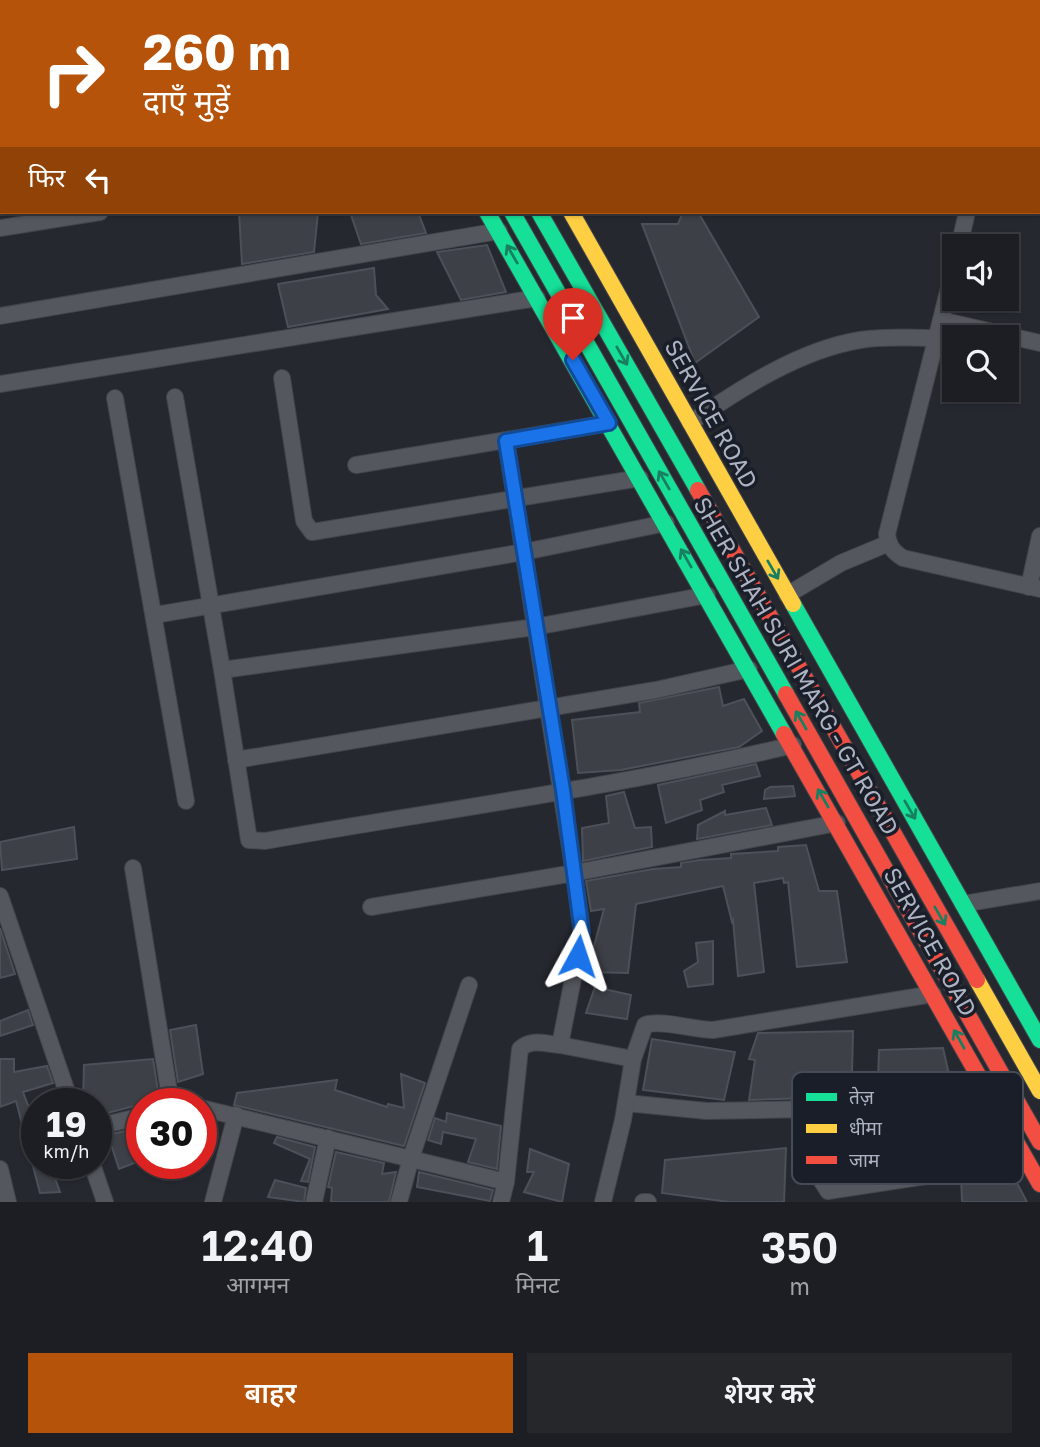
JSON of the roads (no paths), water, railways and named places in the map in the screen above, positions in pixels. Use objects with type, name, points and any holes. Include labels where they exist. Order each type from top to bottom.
[{"type":"main road","name":"SERVICE ROAD","points":[[488,214],[838,823],[978,1072]]},
{"type":"main road","name":"SHER SHAH SURI MARG - GT ROAD","points":[[513,214],[1000,1072]]},
{"type":"main road","name":"SHER SHAH SURI MARG - GT ROAD","points":[[540,214],[1040,1091]]},
{"type":"main road","name":"SERVICE ROAD","points":[[572,214],[1040,1040]]},
{"type":"main road","name":"SHER SHAH SURI MARG - GT ROAD","points":[[1023,1112],[1040,1142]]},
{"type":"main road","name":"SERVICE ROAD","points":[[1023,1153],[1040,1184]]},
{"type":"street","points":[[0,228],[88,214]]},
{"type":"street","points":[[962,234],[967,214]]},
{"type":"street","points":[[0,316],[499,231]]},
{"type":"street","points":[[0,384],[537,298]]},
{"type":"street","points":[[943,311],[887,534],[892,551],[903,558],[1034,588],[1040,536]]},
{"type":"street","points":[[941,320],[1040,343]]},
{"type":"street","points":[[690,423],[780,369],[822,350],[874,338],[937,338]]},
{"type":"street","points":[[282,378],[304,521],[312,532],[640,478]]},
{"type":"street","points":[[175,397],[247,834],[253,841],[732,760],[793,745]]},
{"type":"street","points":[[115,398],[186,801]]},
{"type":"street","points":[[356,466],[609,423]]},
{"type":"street","points":[[506,441],[563,790],[582,933],[559,1045]]},
{"type":"street","points":[[155,615],[524,552],[666,523]]},
{"type":"street","points":[[787,595],[841,564],[889,543]]},
{"type":"street","points":[[222,670],[535,626],[707,595]]},
{"type":"street","points":[[236,760],[550,709],[656,690],[749,669]]},
{"type":"street","points":[[370,907],[574,873],[838,823]]},
{"type":"street","points":[[133,868],[168,1088]]},
{"type":"street","points":[[963,904],[1040,891]]},
{"type":"street","points":[[0,896],[66,1088]]},
{"type":"street","points":[[399,1202],[469,985]]},
{"type":"street","points":[[603,1202],[626,1103],[633,1059],[642,1029],[650,1023],[713,1030],[933,994]]},
{"type":"street","points":[[500,1202],[506,1182],[520,1049],[527,1043],[535,1042],[633,1059]]},
{"type":"street","points":[[626,1103],[707,1111],[792,1110]]},
{"type":"street","points":[[217,1111],[506,1182]]},
{"type":"street","points":[[214,1202],[236,1115]]},
{"type":"street","points":[[314,1202],[328,1139]]},
{"type":"street","points":[[0,1168],[8,1202]]},
{"type":"street","points":[[97,1179],[105,1202]]},
{"type":"street","points":[[824,1184],[828,1191],[838,1192],[883,1184]]}]
